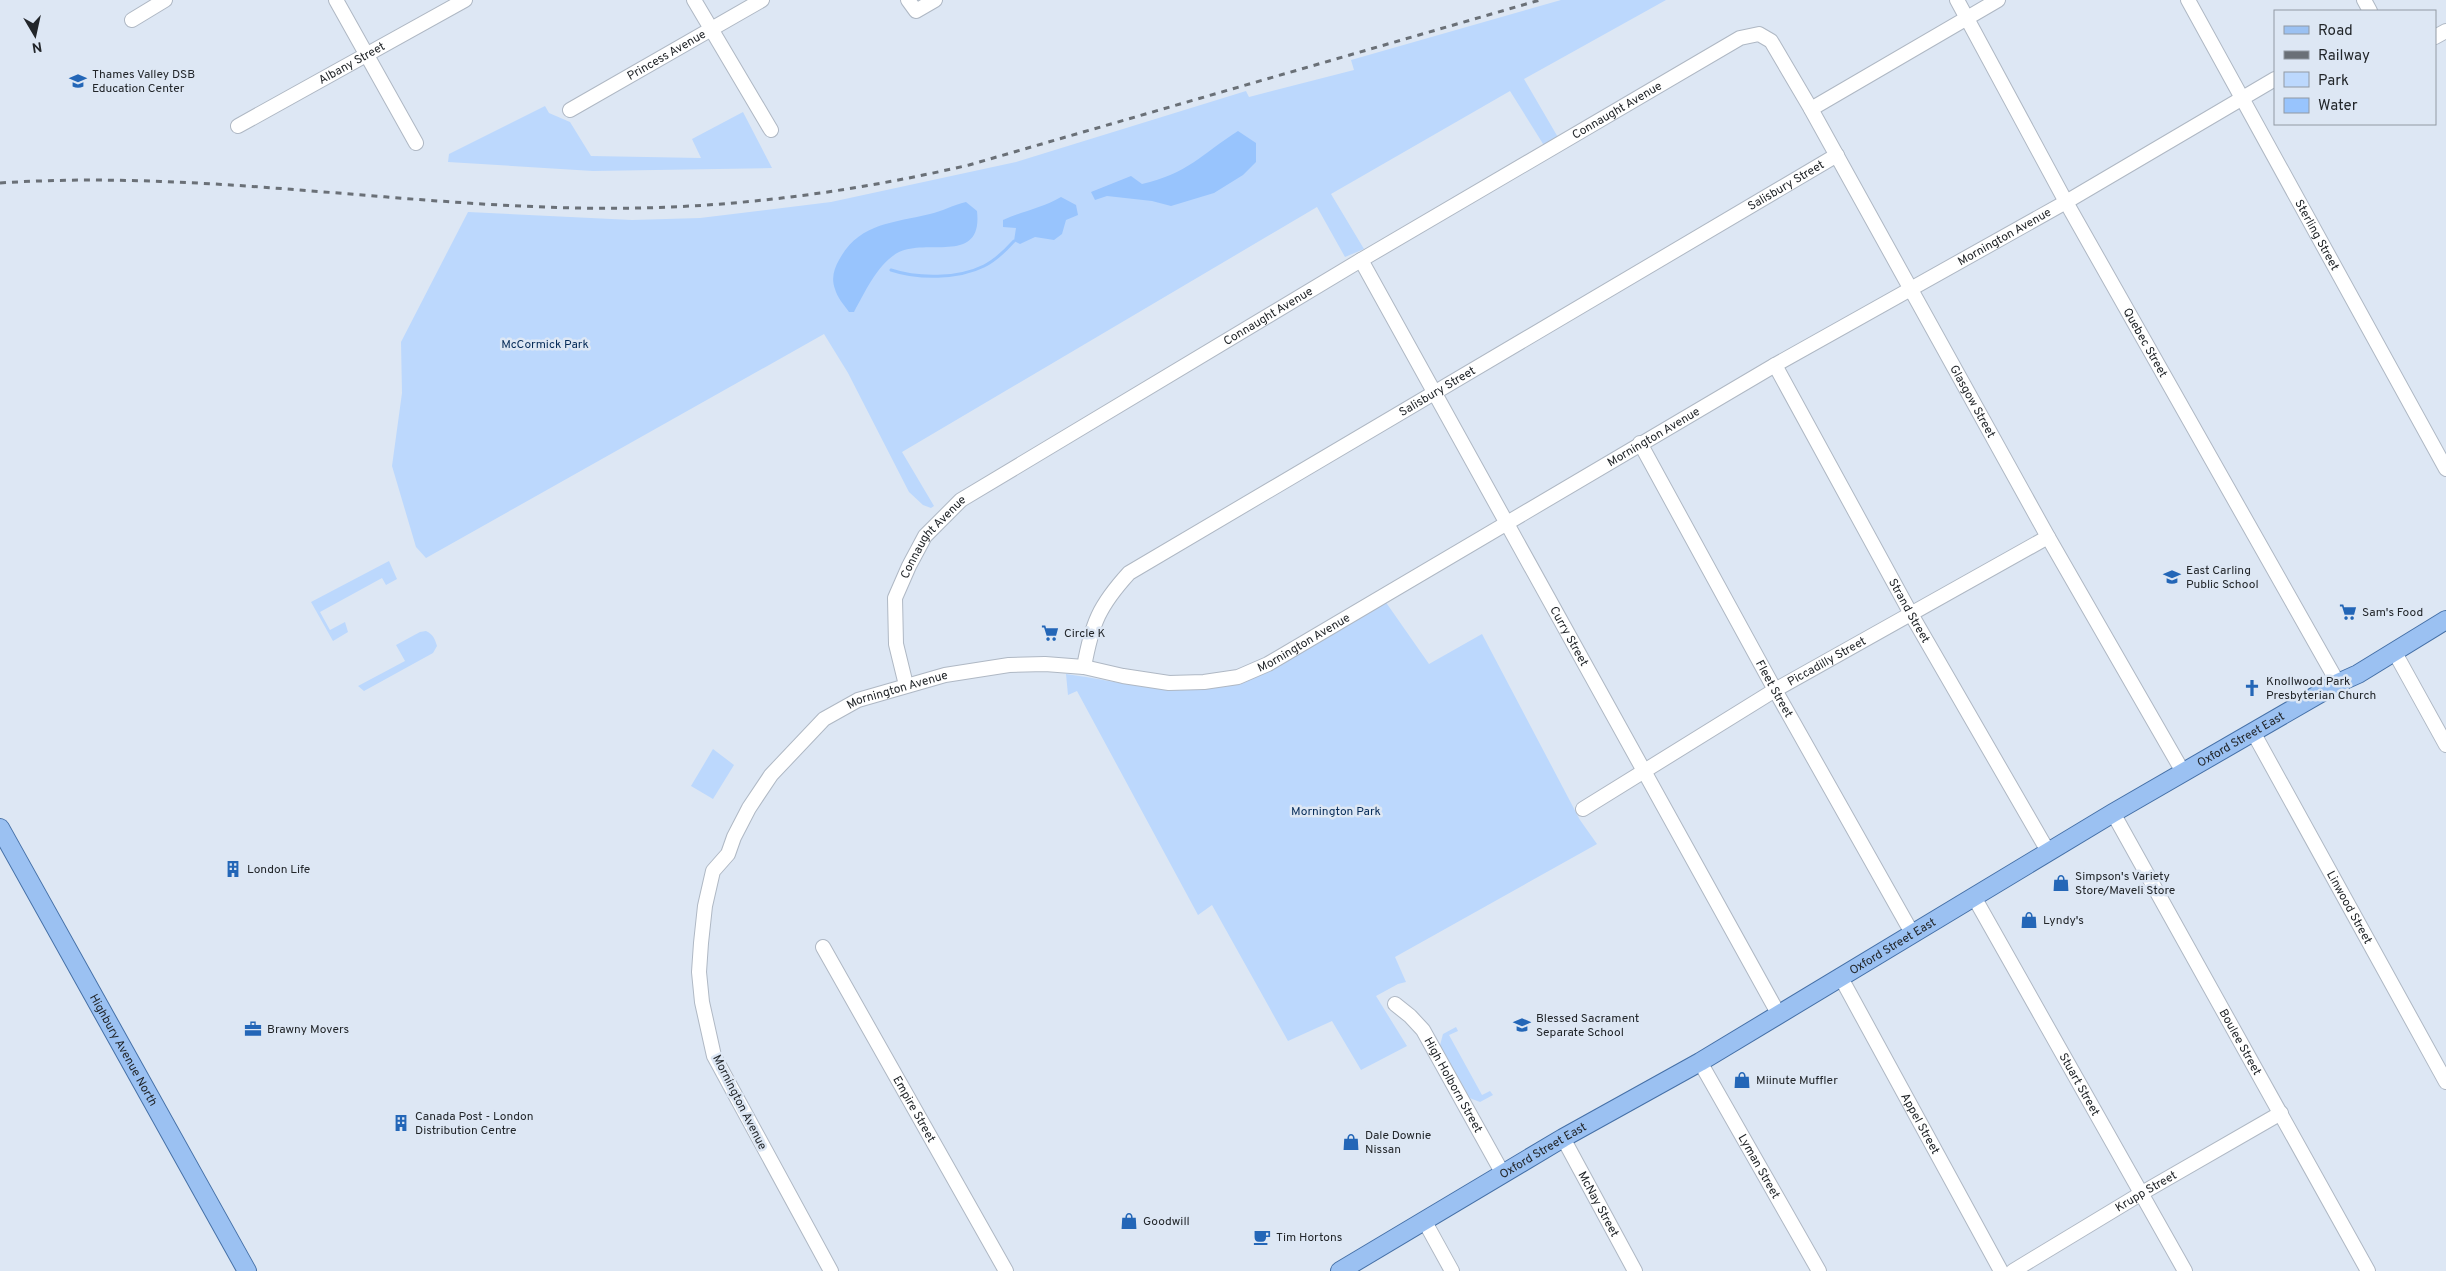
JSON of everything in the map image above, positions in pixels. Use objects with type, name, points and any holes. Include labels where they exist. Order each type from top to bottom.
[{"type":"main road","name":"Oxford Street East","points":[[1340,1271],[1425,1222],[1562,1138],[1700,1062],[1778,1013],[2049,853],[2113,813],[2338,683],[2358,674],[2446,620]]},
{"type":"main road","name":"Highbury Avenue North","points":[[0,828],[247,1271]]},
{"type":"street","points":[[132,20],[165,0]]},
{"type":"street","points":[[336,0],[416,143]]},
{"type":"street","name":"Albany Street","points":[[238,126],[367,56],[464,0]]},
{"type":"street","points":[[694,0],[771,130]]},
{"type":"street","name":"Princess Avenue","points":[[570,110],[762,0]]},
{"type":"street","points":[[912,6],[935,0]]},
{"type":"street","name":"Quebec Street","points":[[1957,0],[2066,202],[2338,683]]},
{"type":"street","points":[[1811,108],[1998,0]]},
{"type":"street","name":"Sterling Street","points":[[2188,0],[2446,469]]},
{"type":"street","name":"Glasgow Street","points":[[1759,34],[1771,41],[1811,108],[1836,156],[1912,287],[2048,537],[2183,772]]},
{"type":"street","name":"Connaught Avenue","points":[[906,685],[896,644],[895,598],[925,536],[961,500],[1361,260],[1740,38],[1759,34]]},
{"type":"street","name":"Mornington Avenue","points":[[831,1271],[714,1056],[702,1002],[700,972],[705,906],[713,871],[728,854],[734,837],[749,808],[771,775],[824,718],[858,700],[906,685],[980,668],[1009,664],[1084,667],[1123,676],[1169,683],[1204,682],[1238,676],[1268,664],[1640,443],[1912,287],[2066,202],[2274,80]]},
{"type":"street","name":"Salisbury Street","points":[[1084,667],[1090,631],[1100,610],[1129,573],[1836,156]]},
{"type":"street","name":"Curry Street","points":[[1361,260],[1778,1013]]},
{"type":"street","name":"Strand Street","points":[[1775,365],[1911,614],[2049,853]]},
{"type":"street","name":"Fleet Street","points":[[1640,443],[1775,690],[1912,933]]},
{"type":"street","name":"Piccadilly Street","points":[[1583,809],[1775,690],[2048,537]]},
{"type":"street","points":[[2394,651],[2446,745]]},
{"type":"street","name":"Linwood Street","points":[[2253,732],[2446,1082]]},
{"type":"street","name":"Boulee Street","points":[[2113,813],[2368,1271]]},
{"type":"street","name":"Stuart Street","points":[[1974,897],[2142,1193],[2184,1271]]},
{"type":"street","name":"Empire Street","points":[[823,946],[1006,1271]]},
{"type":"street","name":"Appel Street","points":[[1840,976],[2001,1271]]},
{"type":"street","name":"High Holborn Street","points":[[1395,1004],[1423,1030],[1503,1174]]},
{"type":"street","name":"Lyman Street","points":[[1700,1062],[1819,1271]]},
{"type":"street","name":"Krupp Street","points":[[2013,1271],[2142,1193],[2281,1113]]},
{"type":"street","name":"McNay Street","points":[[1562,1138],[1635,1271]]},
{"type":"street","points":[[1425,1222],[1452,1271]]},
{"type":"green space","name":"McCormick Park","points":[[1561,0],[1666,0],[1524,79],[1559,139],[1545,147],[1510,91],[1331,194],[1364,249],[1345,257],[1317,207],[902,452],[934,506],[931,508],[923,505],[909,492],[848,373],[824,334],[426,558],[416,547],[392,466],[402,393],[401,342],[468,212],[632,220],[700,218],[831,202],[1016,162],[1246,91],[1249,97],[1354,70],[1351,60]]},
{"type":"green space","points":[[545,106],[549,113],[570,122],[591,156],[701,158],[692,139],[743,112],[772,168],[593,171],[448,162],[449,154]]},
{"type":"green space","points":[[389,561],[397,579],[386,585],[382,578],[320,612],[330,630],[345,622],[348,632],[333,641],[311,602]]},
{"type":"green space","name":"Mornington Park","points":[[1385,601],[1429,664],[1482,634],[1580,820],[1597,844],[1395,957],[1406,982],[1398,984],[1376,996],[1407,1046],[1361,1070],[1332,1021],[1288,1041],[1212,905],[1198,915],[1077,691],[1068,695],[1066,674],[1167,689],[1198,689],[1224,685],[1249,678],[1296,656]]},
{"type":"green space","points":[[426,631],[432,635],[437,646],[433,653],[364,691],[358,686],[405,661],[396,645],[420,632]]},
{"type":"green space","points":[[713,749],[734,765],[713,799],[691,786]]},
{"type":"green space","points":[[1456,1027],[1458,1031],[1449,1035],[1482,1095],[1490,1091],[1493,1095],[1480,1102],[1467,1097],[1439,1049],[1443,1034]]},
{"type":"water","points":[[1238,131],[1256,143],[1256,162],[1243,175],[1214,193],[1171,206],[1152,201],[1107,196],[1095,200],[1091,192],[1131,176],[1142,184],[1171,175],[1183,169]]},
{"type":"water","points":[[1061,197],[1076,205],[1078,215],[1066,220],[1062,234],[1054,240],[1035,237],[1020,244],[1014,241],[1016,228],[1003,227],[1003,220]]},
{"type":"water","points":[[966,202],[977,211],[977,228],[971,238],[963,244],[911,248],[899,252],[891,257],[878,271],[854,312],[849,312],[837,295],[833,277],[839,260],[856,238],[890,223],[935,213]]},
{"type":"waterway","points":[[891,270],[925,276],[962,273],[988,264],[1014,241]]},
{"type":"railway","points":[[0,183],[72,180],[216,184],[433,201],[577,208],[676,207],[774,199],[872,185],[969,165],[1540,0]]},
{"type":"place","name":"Thames Valley DSB Education Center","points":[[78,81]]},
{"type":"place","name":"East Carling Public School","points":[[2172,577]]},
{"type":"place","name":"Sam's Food","points":[[2348,612]]},
{"type":"place","name":"Circle K","points":[[1050,633]]},
{"type":"place","name":"Knollwood Park Presbyterian Church","points":[[2252,688]]},
{"type":"place","name":"London Life","points":[[233,869]]},
{"type":"place","name":"Simpson's Variety Store/Maveli Store","points":[[2061,883]]},
{"type":"place","name":"Lyndy's","points":[[2029,920]]},
{"type":"place","name":"Blessed Sacrament Separate School","points":[[1522,1025]]},
{"type":"place","name":"Brawny Movers","points":[[253,1029]]},
{"type":"place","name":"Miinute Muffler","points":[[1742,1080]]},
{"type":"place","name":"Canada Post - London Distribution Centre","points":[[401,1123]]},
{"type":"place","name":"Dale Downie Nissan","points":[[1351,1142]]},
{"type":"place","name":"Goodwill","points":[[1129,1221]]},
{"type":"place","name":"Tim Hortons","points":[[1262,1237]]}]
